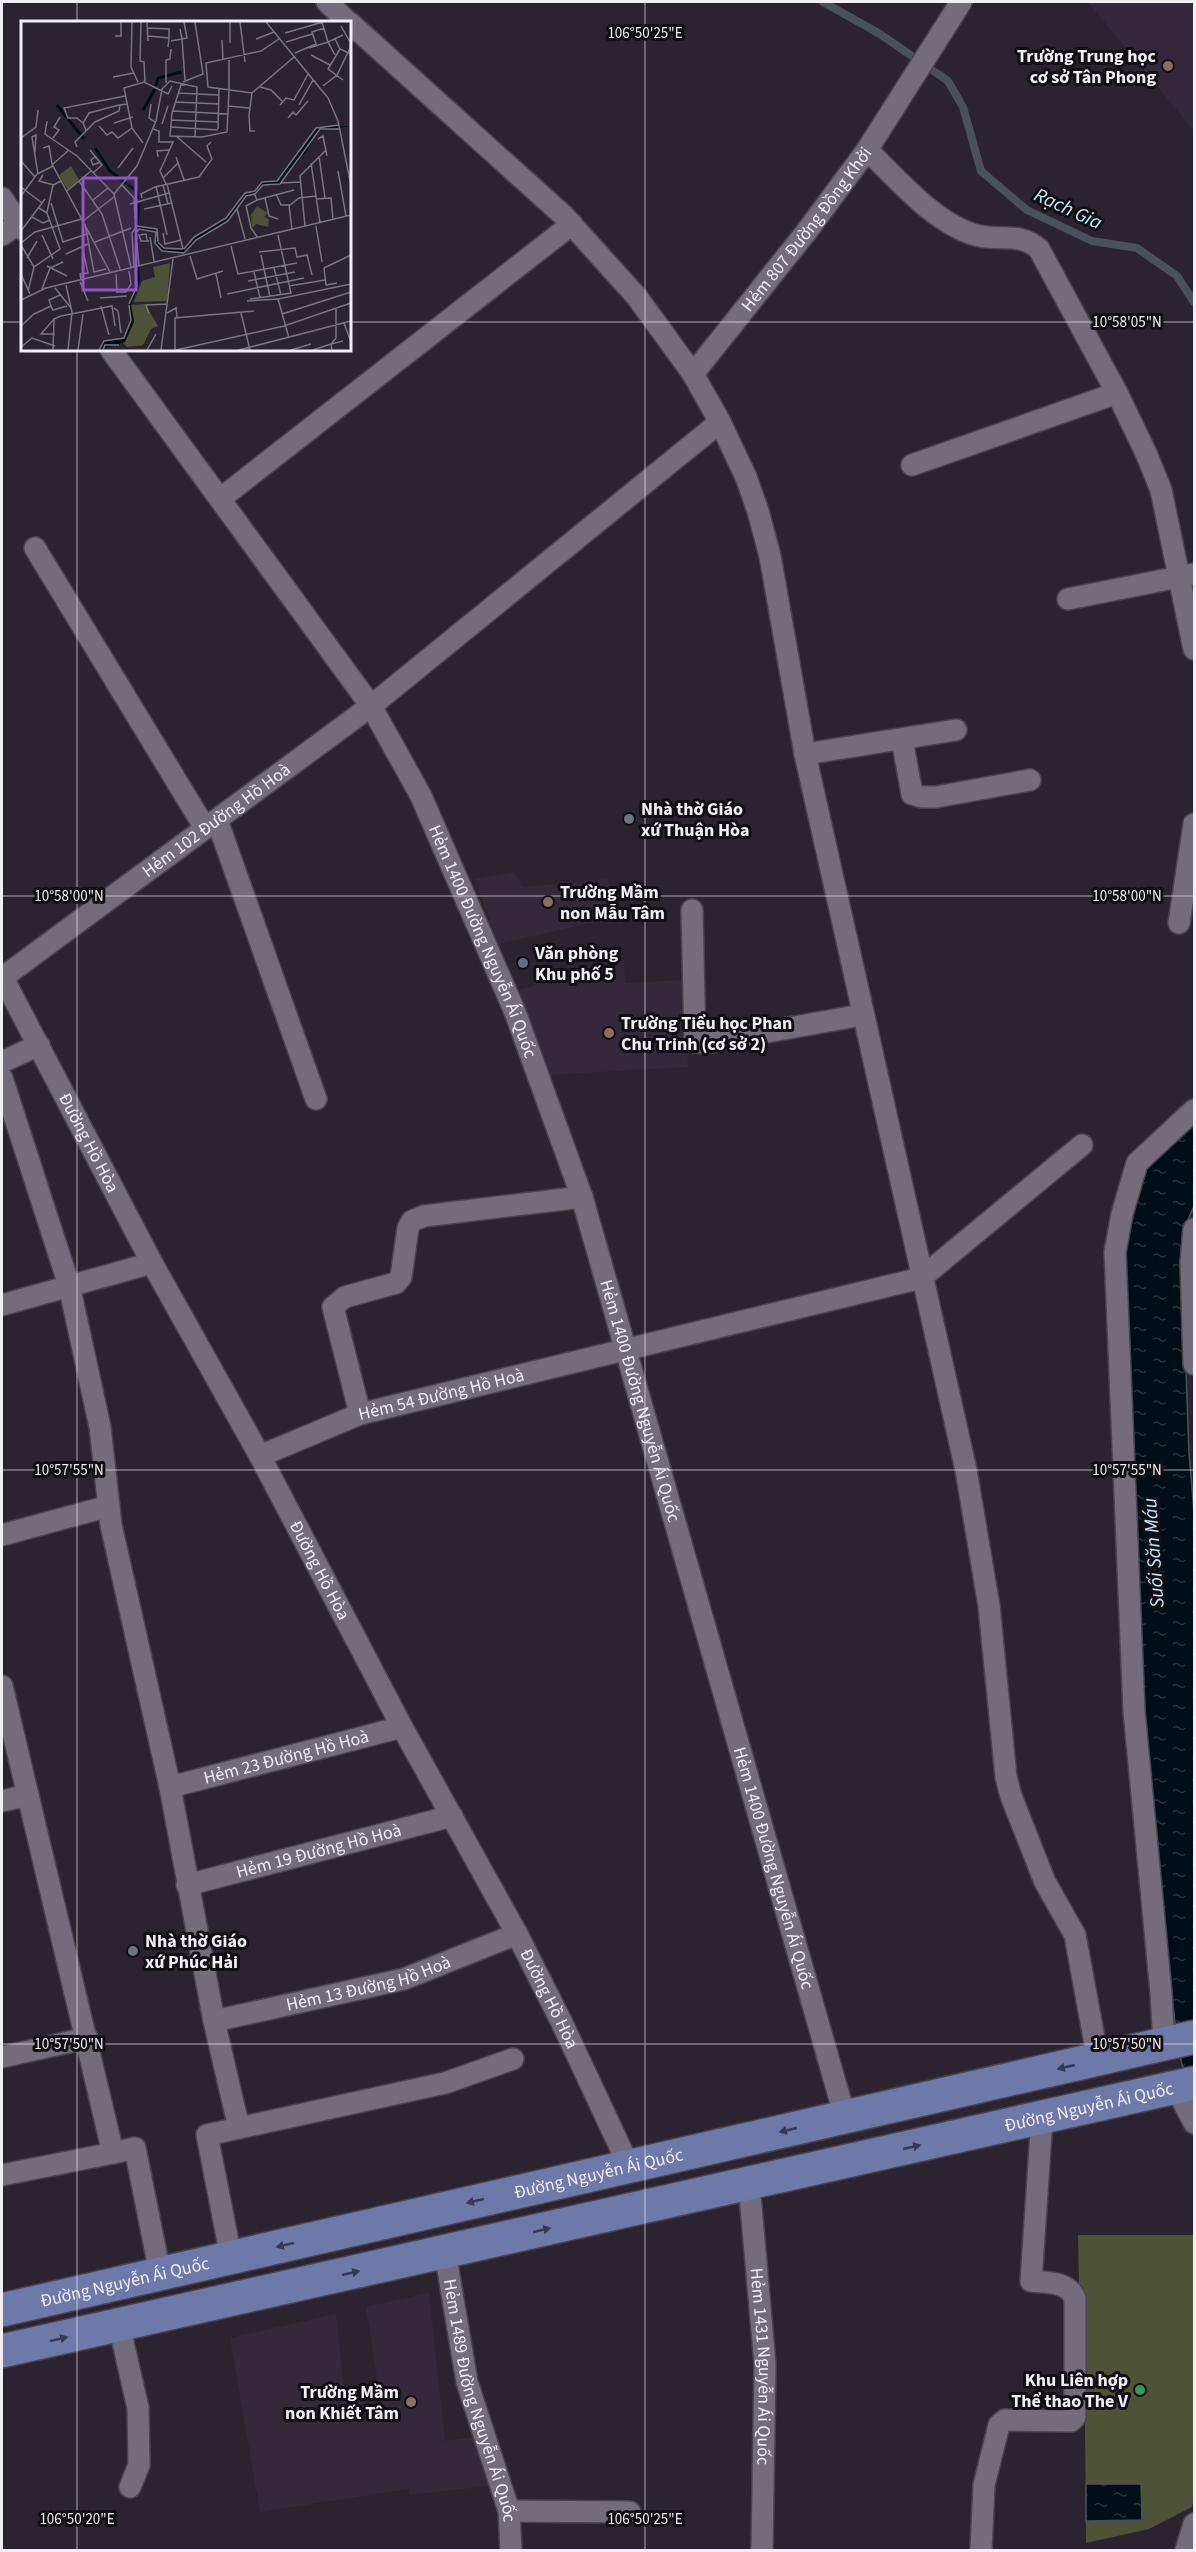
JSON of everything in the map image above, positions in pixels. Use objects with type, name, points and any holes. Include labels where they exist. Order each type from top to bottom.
[{"type":"main road","name":"Đường Nguyễn Ái Quốc","points":[[2,2310],[1179,2041]]},
{"type":"main road","name":"Đường Nguyễn Ái Quốc","points":[[2,2351],[1185,2086]]},
{"type":"main road","points":[[845,2117],[855,2160]]},
{"type":"street","points":[[327,2],[347,21]]},
{"type":"street","name":"Hẻm 807 Đường Đồng Khởi","points":[[693,374],[807,231],[867,150],[961,2]]},
{"type":"street","points":[[351,25],[572,224],[637,297],[693,374],[720,422],[749,486],[770,556],[805,754],[970,1493],[989,1606],[1006,1778],[1045,1882],[1074,1935],[1098,2060]]},
{"type":"street","points":[[867,150],[929,208],[951,223],[971,234],[986,238],[1023,238],[1039,249],[1117,393],[1161,490],[1187,576],[1194,649]]},
{"type":"street","points":[[2,198],[14,229]]},
{"type":"street","points":[[220,499],[572,224]]},
{"type":"street","name":"Hẻm 1400 Đường Nguyễn Ái Quốc","points":[[112,351],[371,706],[421,796],[514,1012],[582,1197],[845,2117]]},
{"type":"street","points":[[912,465],[1117,393]]},
{"type":"street","name":"Hẻm 102 Đường Hồ Hoà","points":[[2,977],[371,706],[720,422]]},
{"type":"street","points":[[35,548],[211,824],[316,1099]]},
{"type":"street","points":[[1068,599],[1187,576]]},
{"type":"street","points":[[805,754],[956,730]]},
{"type":"street","points":[[902,740],[912,794],[936,797],[1030,780]]},
{"type":"street","points":[[1179,923],[1194,824]]},
{"type":"street","points":[[692,910],[696,1042],[705,1043],[862,1015]]},
{"type":"street","name":"Đường Hồ Hòa","points":[[2,977],[152,1263],[260,1456],[402,1727],[517,1934],[562,2023],[629,2166]]},
{"type":"street","points":[[2,1062],[39,1045]]},
{"type":"street","points":[[2,1078],[69,1285],[100,1427],[109,1506],[170,1787],[214,2020],[239,2128]]},
{"type":"street","points":[[1179,2041],[1161,1993],[1134,1711],[1114,1252],[1137,1163],[1194,1110]]},
{"type":"street","points":[[921,1278],[1082,1145]]},
{"type":"street","points":[[360,1414],[333,1307],[345,1297],[396,1284],[401,1277],[408,1228],[412,1221],[424,1216],[582,1197]]},
{"type":"street","points":[[1194,1229],[1191,1262],[1194,1364]]},
{"type":"street","points":[[2,1305],[152,1263]]},
{"type":"street","name":"Hẻm 54 Đường Hồ Hoà","points":[[260,1456],[360,1414],[921,1278]]},
{"type":"street","points":[[2,1535],[109,1506]]},
{"type":"street","points":[[2,1686],[7,1729],[28,1795],[113,2153]]},
{"type":"street","name":"Hẻm 23 Đường Hồ Hoà","points":[[170,1787],[402,1727]]},
{"type":"street","points":[[2,1801],[28,1795]]},
{"type":"street","name":"Hẻm 19 Đường Hồ Hoà","points":[[187,1885],[452,1816]]},
{"type":"street","name":"Hẻm 13 Đường Hồ Hoà","points":[[214,2020],[404,1979],[517,1934]]},
{"type":"street","points":[[2,2057],[87,2038]]},
{"type":"street","points":[[231,2257],[207,2135],[445,2083],[513,2059]]},
{"type":"street","points":[[1185,2086],[1194,2123]]},
{"type":"street","points":[[981,2550],[984,2485],[999,2425],[1005,2420],[1071,2421],[1074,2416],[1074,2298],[1070,2290],[1061,2285],[1031,2280],[1042,2118]]},
{"type":"street","points":[[2,2175],[135,2148],[160,2273]]},
{"type":"street","name":"Hẻm 1431 Nguyễn Ái Quốc","points":[[749,2184],[765,2364],[762,2550]]},
{"type":"street","name":"Hẻm 1489 Đường Nguyễn Ái Quốc","points":[[445,2252],[467,2382],[509,2511],[511,2550]]},
{"type":"street","points":[[119,2325],[138,2408],[139,2465],[130,2487]]},
{"type":"street","points":[[509,2511],[630,2512]]},
{"type":"street","points":[[1186,2550],[1194,2524]]},
{"type":"shaded area","name":"Trường Trung học cơ sở Tân Phong","points":[[1088,2],[1194,2],[1194,131]]},
{"type":"shaded area","name":"Trường Mầm non Mẫu Tâm","points":[[514,872],[523,887],[608,879],[616,917],[498,944],[475,879]]},
{"type":"shaded area","name":"Trường Tiểu học Phan Chu Trinh (cơ sở 2)","points":[[624,960],[625,983],[685,980],[688,1067],[546,1075],[515,991]]},
{"type":"shaded area","points":[[429,2293],[445,2441],[474,2437],[489,2486],[410,2495],[408,2489],[260,2512],[230,2338],[336,2314],[345,2400],[364,2398],[367,2419],[383,2415],[366,2307]]},
{"type":"green space","name":"Khu Liên hợp Thể thao The V","points":[[1078,2235],[1194,2235],[1194,2497],[1192,2507],[1149,2529],[1086,2543],[1084,2297],[1079,2285]]},
{"type":"water","name":"Suối Săn Máu","points":[[1194,1123],[1194,1206],[1186,1224],[1182,1261],[1189,1453],[1194,1512],[1194,2097],[1177,2043],[1146,1746],[1124,1252],[1145,1168]]},
{"type":"water","points":[[1086,2484],[1141,2484],[1142,2520],[1086,2521]]},
{"type":"waterway","name":"Rạch Gia","points":[[823,2],[880,34],[948,81],[963,107],[981,171],[1027,210],[1092,241],[1137,248],[1177,276],[1194,302]]},
{"type":"place","name":"Trường Trung học cơ sở Tân Phong","points":[[1168,66]]},
{"type":"place","name":"Nhà thờ Giáo xứ Thuận Hòa","points":[[629,819]]},
{"type":"place","name":"Trường Mầm non Mẫu Tâm","points":[[548,902]]},
{"type":"place","name":"Văn phòng Khu phố 5","points":[[523,963]]},
{"type":"place","name":"Trường Tiểu học Phan Chu Trinh (cơ sở 2)","points":[[609,1033]]},
{"type":"place","name":"Nhà thờ Giáo xứ Phúc Hải","points":[[133,1951]]},
{"type":"place","name":"Khu Liên hợp Thể thao The V","points":[[1140,2390]]},
{"type":"place","name":"Trường Mầm non Khiết Tâm","points":[[411,2402]]}]
